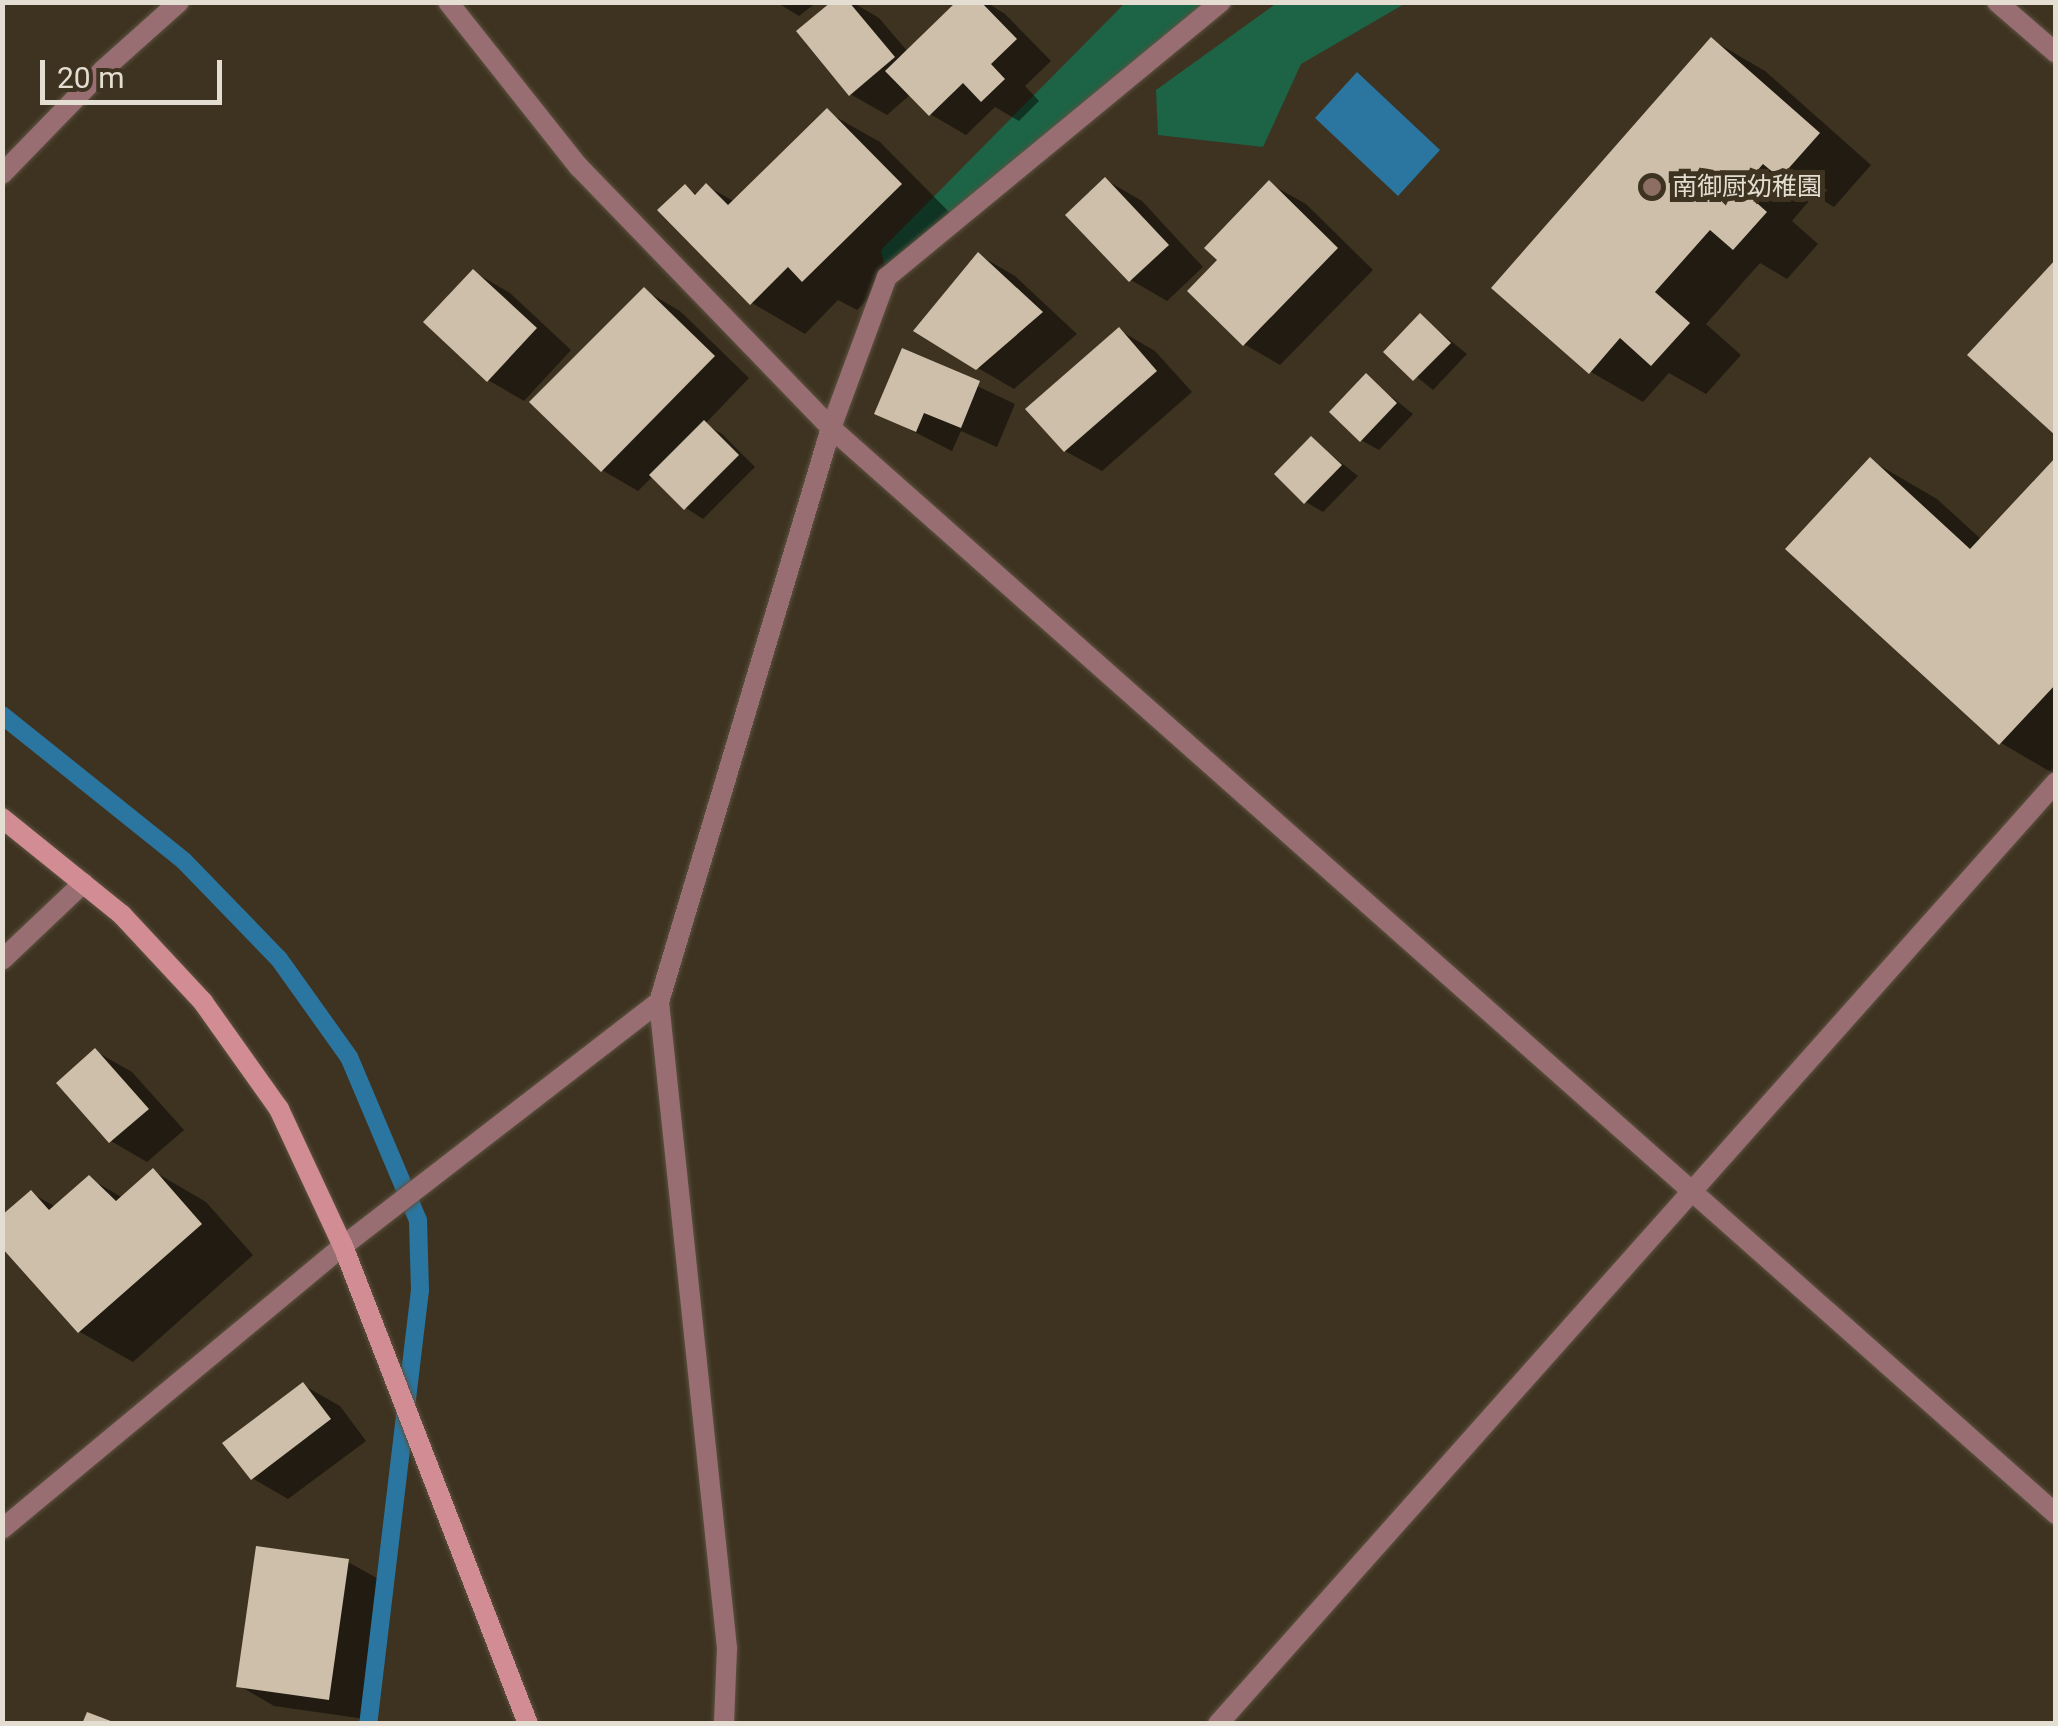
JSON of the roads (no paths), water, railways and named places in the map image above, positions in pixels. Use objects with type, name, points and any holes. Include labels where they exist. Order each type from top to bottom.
[{"type":"street","points":[[2,174],[103,70],[179,2]]},
{"type":"street","points":[[448,2],[579,168],[830,428],[2056,1514]]},
{"type":"street","points":[[724,1724],[727,1648],[659,1002],[830,428],[888,277],[1222,2]]},
{"type":"street","points":[[1998,2],[2056,54]]},
{"type":"street","points":[[1218,1724],[2056,782]]},
{"type":"street","points":[[2,818],[122,915],[203,1002],[279,1109],[342,1246],[528,1724]]},
{"type":"street","points":[[2,960],[83,883]]},
{"type":"street","points":[[2,1529],[342,1246],[659,1002]]},
{"type":"water","points":[[1357,72],[1440,150],[1398,196],[1315,118]]},
{"type":"waterway","points":[[2,715],[184,861],[279,959],[349,1057],[418,1220],[420,1290],[368,1724]]},
{"type":"place","name":"南御厨幼稚園","points":[[1652,187]]}]
